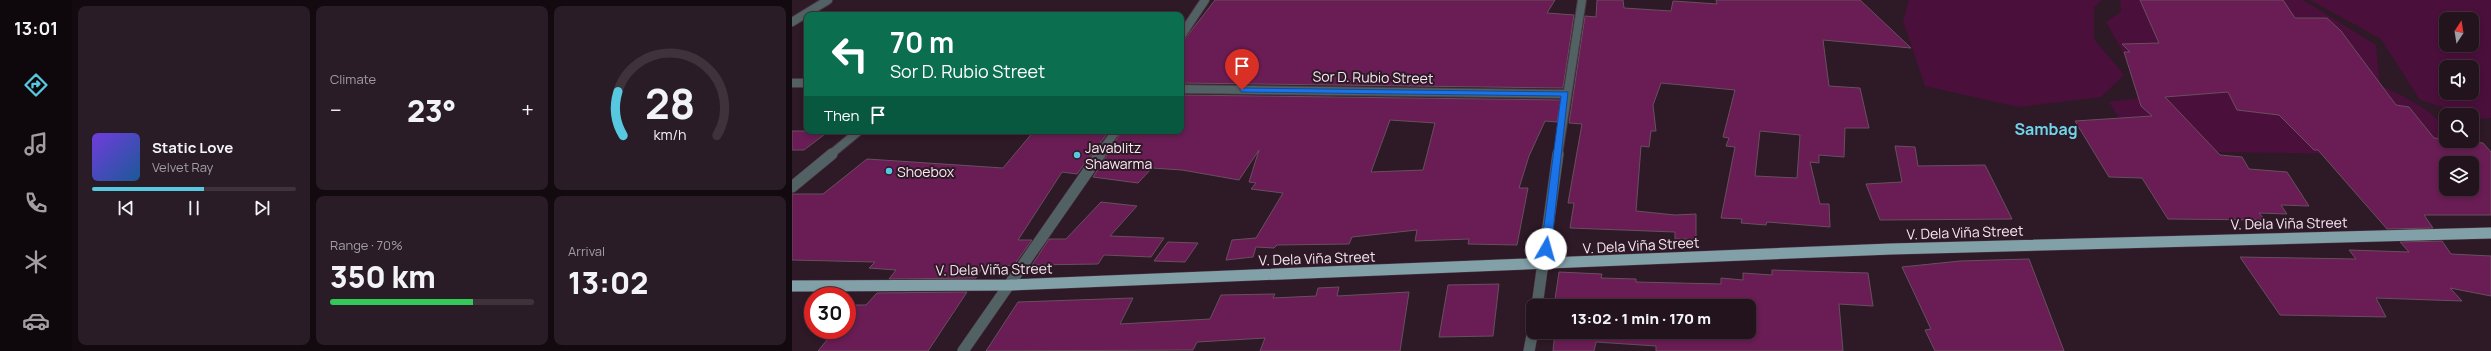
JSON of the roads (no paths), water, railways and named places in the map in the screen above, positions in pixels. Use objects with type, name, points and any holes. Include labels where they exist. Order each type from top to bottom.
[{"type":"main road","name":"V. Dela Viña Street","points":[[792,286],[1010,285],[1544,265],[1891,249],[2491,233]]},
{"type":"street","points":[[808,12],[828,0]]},
{"type":"street","points":[[1184,32],[1205,0]]},
{"type":"street","points":[[1538,299],[1566,94],[1582,0]]},
{"type":"street","points":[[792,22],[804,15]]},
{"type":"street","points":[[792,83],[804,83]]},
{"type":"street","name":"Sor D. Rubio Street","points":[[1184,89],[1566,94]]},
{"type":"street","points":[[792,187],[855,134]]},
{"type":"street","points":[[963,351],[1114,134]]},
{"type":"street","points":[[1529,351],[1531,339]]},
{"type":"place","name":"Javablitz Shawarma","points":[[1077,155]]},
{"type":"place","name":"Shoebox","points":[[889,171]]},
{"type":"district","name":"Sambag","points":[[2046,129]]}]
